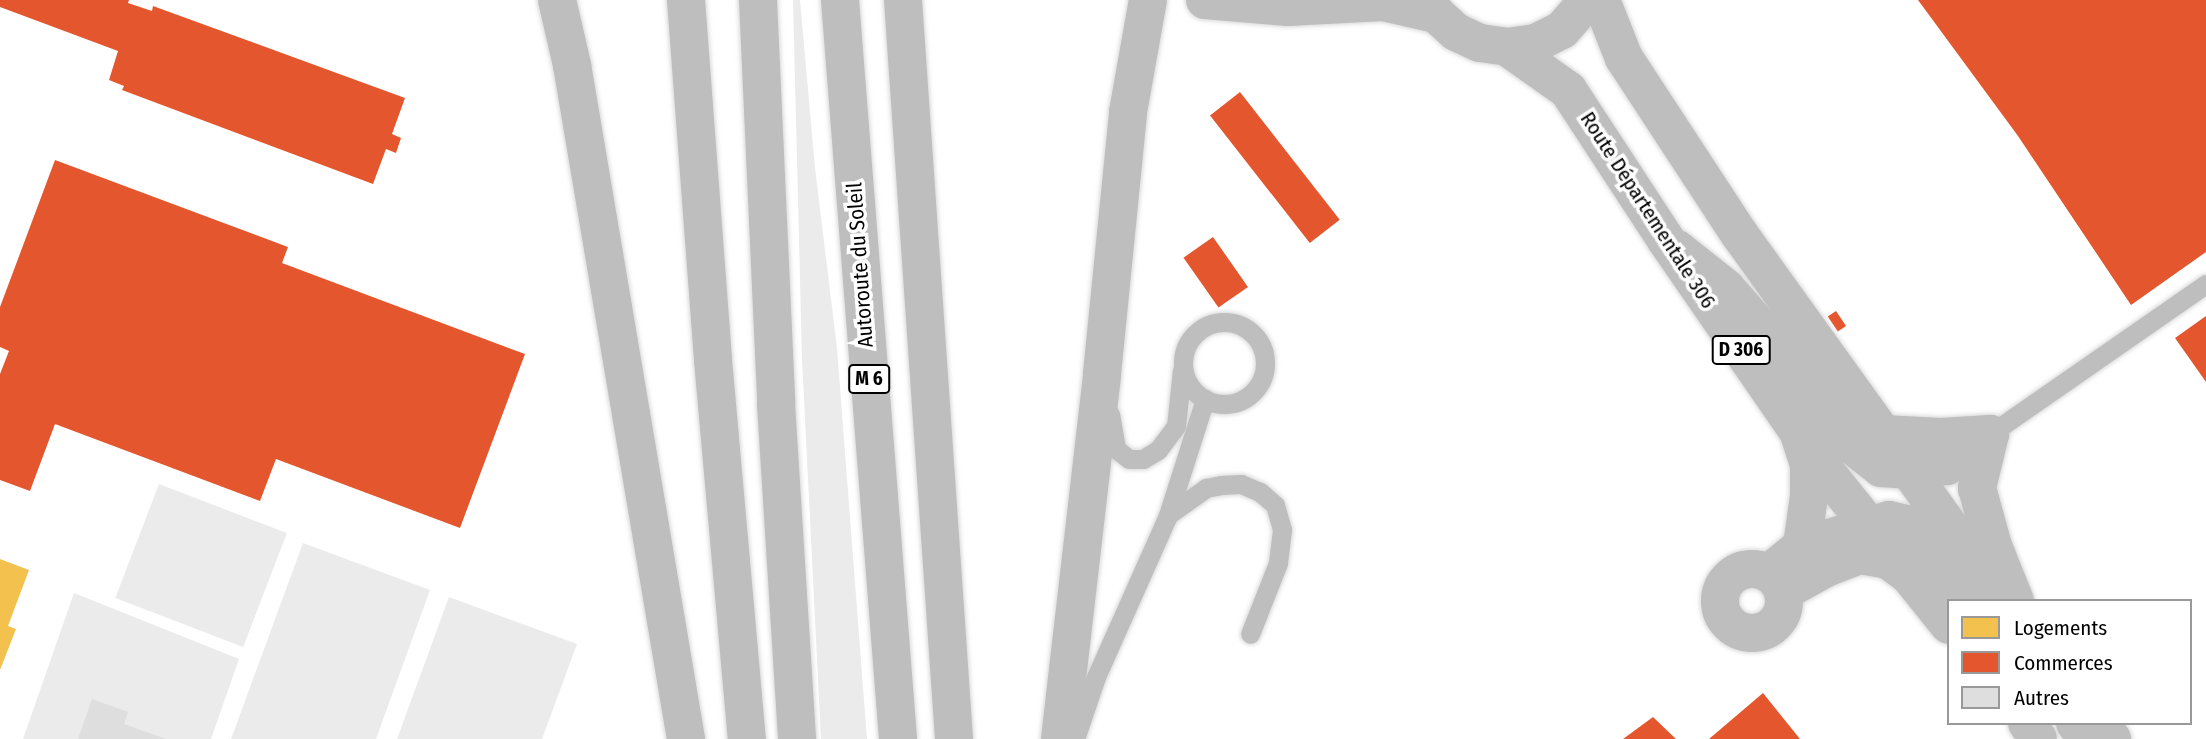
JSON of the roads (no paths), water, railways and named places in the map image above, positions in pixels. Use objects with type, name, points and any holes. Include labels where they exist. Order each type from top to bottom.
[{"type":"main road","points":[[557,0],[575,79],[686,739]]},
{"type":"main road","points":[[686,0],[713,360],[747,739]]},
{"type":"main road","points":[[903,0],[954,739]]},
{"type":"main road","points":[[1060,739],[1102,374],[1128,112],[1148,0]]},
{"type":"main road","points":[[1205,0],[1288,7],[1378,2],[1432,7],[1456,32],[1480,43],[1507,47],[1536,43],[1562,30],[1588,0]]},
{"type":"main road","points":[[1601,0],[1615,39],[1639,80],[1740,235],[2002,599]]},
{"type":"main road","name":"Autoroute du Soleil","points":[[841,10],[898,739]]},
{"type":"main road","points":[[760,16],[776,404],[797,739]]},
{"type":"main road","name":"Route Départementale 306","points":[[1507,47],[1568,90],[1666,240],[1826,472],[1871,524],[1947,623]]},
{"type":"main road","points":[[1666,240],[1726,288],[1786,356],[1844,439],[1881,468],[1909,470],[1947,466],[1990,434]]},
{"type":"main road","points":[[1799,434],[1810,464],[1810,496],[1802,546],[1776,582],[1860,555],[1888,560],[1907,574]]},
{"type":"main road","points":[[1884,434],[1941,437],[1990,434]]},
{"type":"main road","points":[[1990,434],[1977,488],[1993,546],[2014,599]]},
{"type":"main road","points":[[1802,546],[1843,536],[1871,524],[1889,520],[1907,524],[1973,599]]},
{"type":"main road","points":[[2076,725],[2087,739]]},
{"type":"main road","points":[[2101,725],[2112,739]]},
{"type":"lane","points":[[1990,434],[2206,284]]},
{"type":"lane","points":[[1102,374],[1116,449],[1129,458],[1143,459],[1158,450],[1176,426],[1182,365],[1184,353],[1195,333],[1217,322],[1241,325],[1259,339],[1263,348],[1265,372],[1260,384],[1251,394],[1227,404],[1205,399],[1194,391],[1182,365]]},
{"type":"lane","points":[[1075,739],[1096,677],[1168,515],[1205,399]]},
{"type":"lane","points":[[1168,515],[1206,488],[1222,485],[1250,488],[1275,505],[1282,530],[1278,563],[1250,634]]}]
